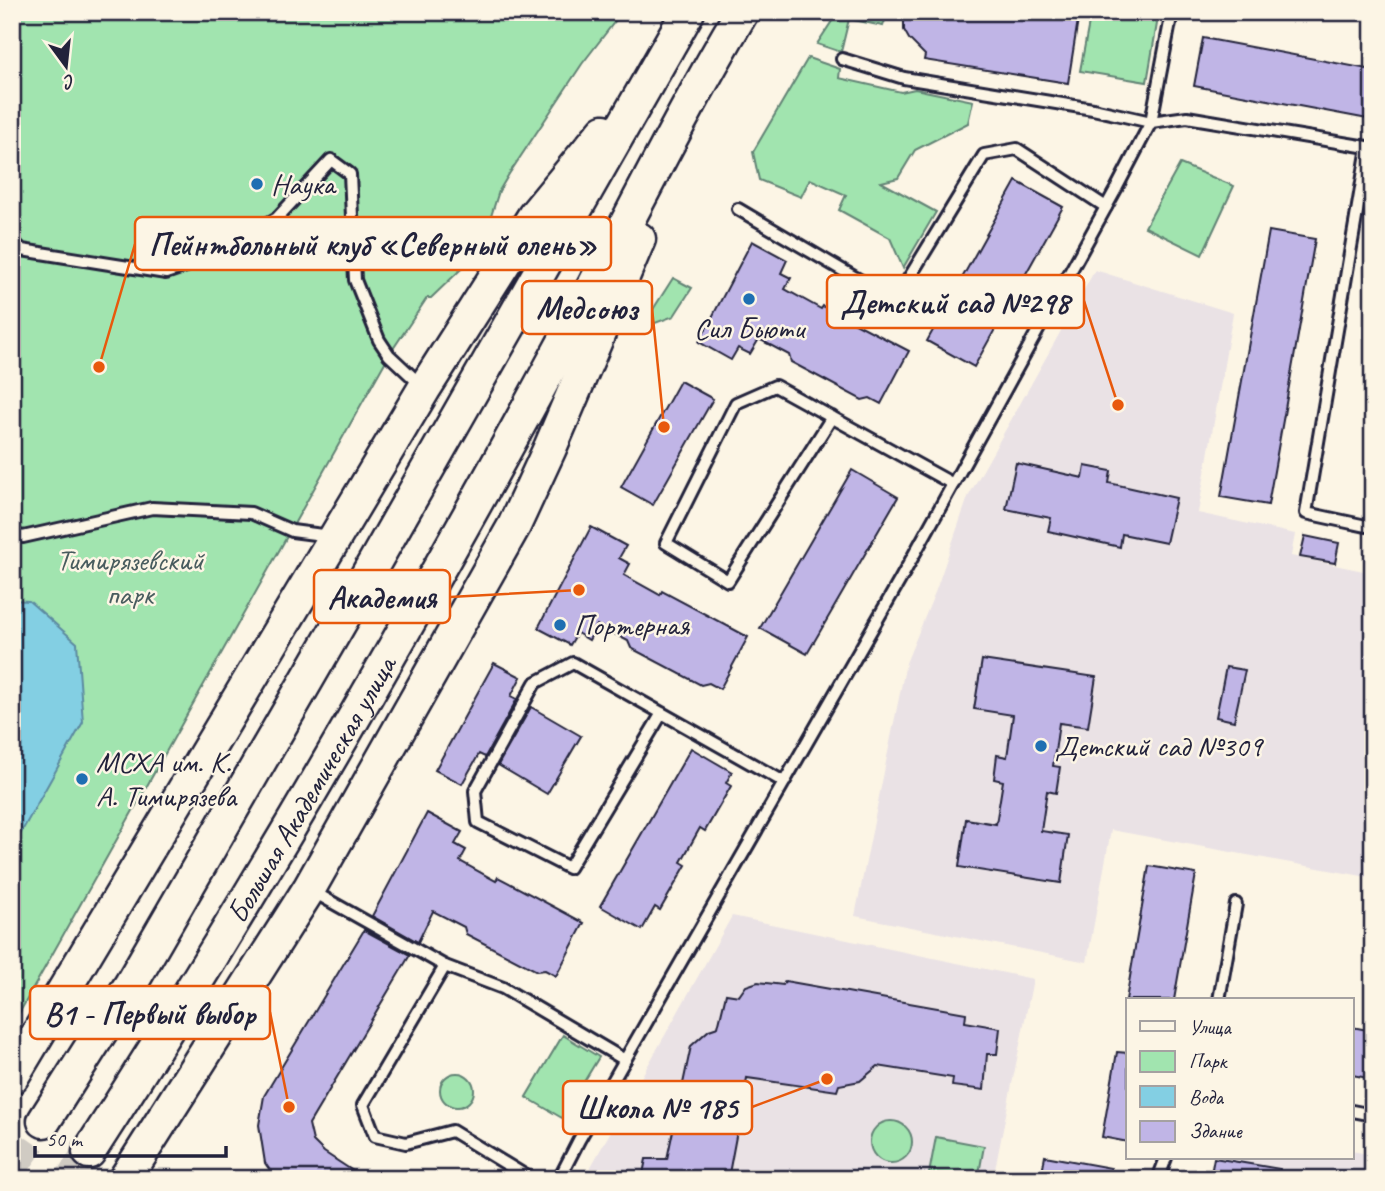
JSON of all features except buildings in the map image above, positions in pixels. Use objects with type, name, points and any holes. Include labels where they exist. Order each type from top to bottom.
[{"type":"main road","name":"Большая Академическая улица","points":[[44,1121],[138,972],[688,12]]},
{"type":"main road","name":"Большая Академическая улица","points":[[89,1152],[180,1011],[390,655],[557,355],[712,62],[742,12]]},
{"type":"main road","points":[[12,1077],[424,389],[534,216],[662,59]]},
{"type":"main road","points":[[125,1179],[309,889],[514,526],[605,320],[712,62]]},
{"type":"lane","points":[[559,1179],[953,484],[1151,122],[1172,12]]},
{"type":"lane","points":[[842,60],[904,78],[1093,109],[1151,122],[1188,117],[1370,148],[1306,513],[1366,526],[1373,521]]},
{"type":"lane","points":[[738,209],[895,301],[984,155],[1017,149],[1106,206]]},
{"type":"lane","points":[[12,241],[22,250],[166,273],[212,257],[277,218],[331,160],[350,174],[355,280],[374,328],[389,355],[424,389]]},
{"type":"lane","points":[[832,417],[728,581],[666,543],[736,403],[775,386],[832,417],[953,484]]},
{"type":"lane","points":[[12,534],[23,537],[152,508],[251,513],[292,531],[335,536]]},
{"type":"lane","points":[[662,713],[569,868],[478,822],[475,791],[535,683],[573,663],[662,713],[784,782]]},
{"type":"lane","points":[[309,889],[445,966],[503,988],[625,1060]]},
{"type":"lane","points":[[1219,998],[1236,904]]},
{"type":"lane","points":[[445,966],[363,1105],[375,1136],[405,1143],[452,1131],[531,1179]]},
{"type":"lane","points":[[1354,1111],[1373,1115]]},
{"type":"lane","points":[[1158,1179],[1165,1160]]},
{"type":"shaded area","points":[[1095,270],[1233,313],[1198,513],[1295,534],[1291,556],[1373,573],[1373,878],[1111,830],[1087,962],[855,916],[906,663],[936,590],[968,497]]},
{"type":"shaded area","points":[[732,916],[1033,979],[993,1179],[584,1179]]},
{"type":"shaded area","points":[[1354,1151],[1373,1155],[1373,1179],[1210,1179],[1214,1160],[1354,1160]]},
{"type":"green space","name":"Наука","points":[[12,12],[622,12],[582,64],[509,174],[499,191],[480,251],[431,298],[427,298],[389,355],[12,1026]]},
{"type":"green space","points":[[838,12],[888,12],[883,26],[849,19],[841,52],[817,44]]},
{"type":"green space","points":[[1091,12],[1159,12],[1147,82],[1080,71]]},
{"type":"green space","points":[[808,58],[840,69],[839,78],[901,92],[915,89],[973,101],[968,123],[915,150],[898,178],[881,182],[936,212],[903,268],[890,238],[839,210],[846,195],[810,179],[801,197],[759,180],[753,152]]},
{"type":"green space","points":[[1180,164],[1234,186],[1202,255],[1145,227]]},
{"type":"green space","points":[[673,278],[692,288],[674,316],[650,325],[645,322]]},
{"type":"green space","points":[[563,1035],[599,1057],[562,1118],[526,1097]]},
{"type":"green space","points":[[457,1073],[469,1078],[474,1090],[469,1102],[457,1107],[445,1102],[440,1090],[445,1078]]},
{"type":"green space","points":[[891,1121],[906,1127],[912,1142],[906,1157],[891,1163],[876,1157],[870,1142],[876,1127]]},
{"type":"green space","points":[[936,1137],[984,1146],[978,1179],[928,1179]]},
{"type":"water","points":[[12,600],[29,601],[77,643],[83,722],[12,849]]},
{"type":"tunnel","points":[[12,1167],[44,1121]]},
{"type":"tunnel","points":[[71,1179],[89,1152]]},
{"type":"place","name":"Наука","points":[[257,184]]},
{"type":"place","name":"Сил Бьюти","points":[[749,299]]},
{"type":"place","name":"Пейнтбольный клуб «Северный олень»","points":[[99,367]]},
{"type":"place","name":"Детский сад №298","points":[[1118,405]]},
{"type":"place","name":"Медсоюз","points":[[664,427]]},
{"type":"place","name":"Академия","points":[[579,590]]},
{"type":"place","name":"Портерная","points":[[560,625]]},
{"type":"place","name":"Детский сад №309","points":[[1041,746]]},
{"type":"place","name":"МСХА им. К. А. Тимирязева","points":[[82,779]]},
{"type":"place","name":"Школа № 185","points":[[827,1079]]},
{"type":"place","name":"В1 - Первый выбор","points":[[289,1107]]},
{"type":"park label","name":"Тимирязевский парк","points":[[130,577]]}]
